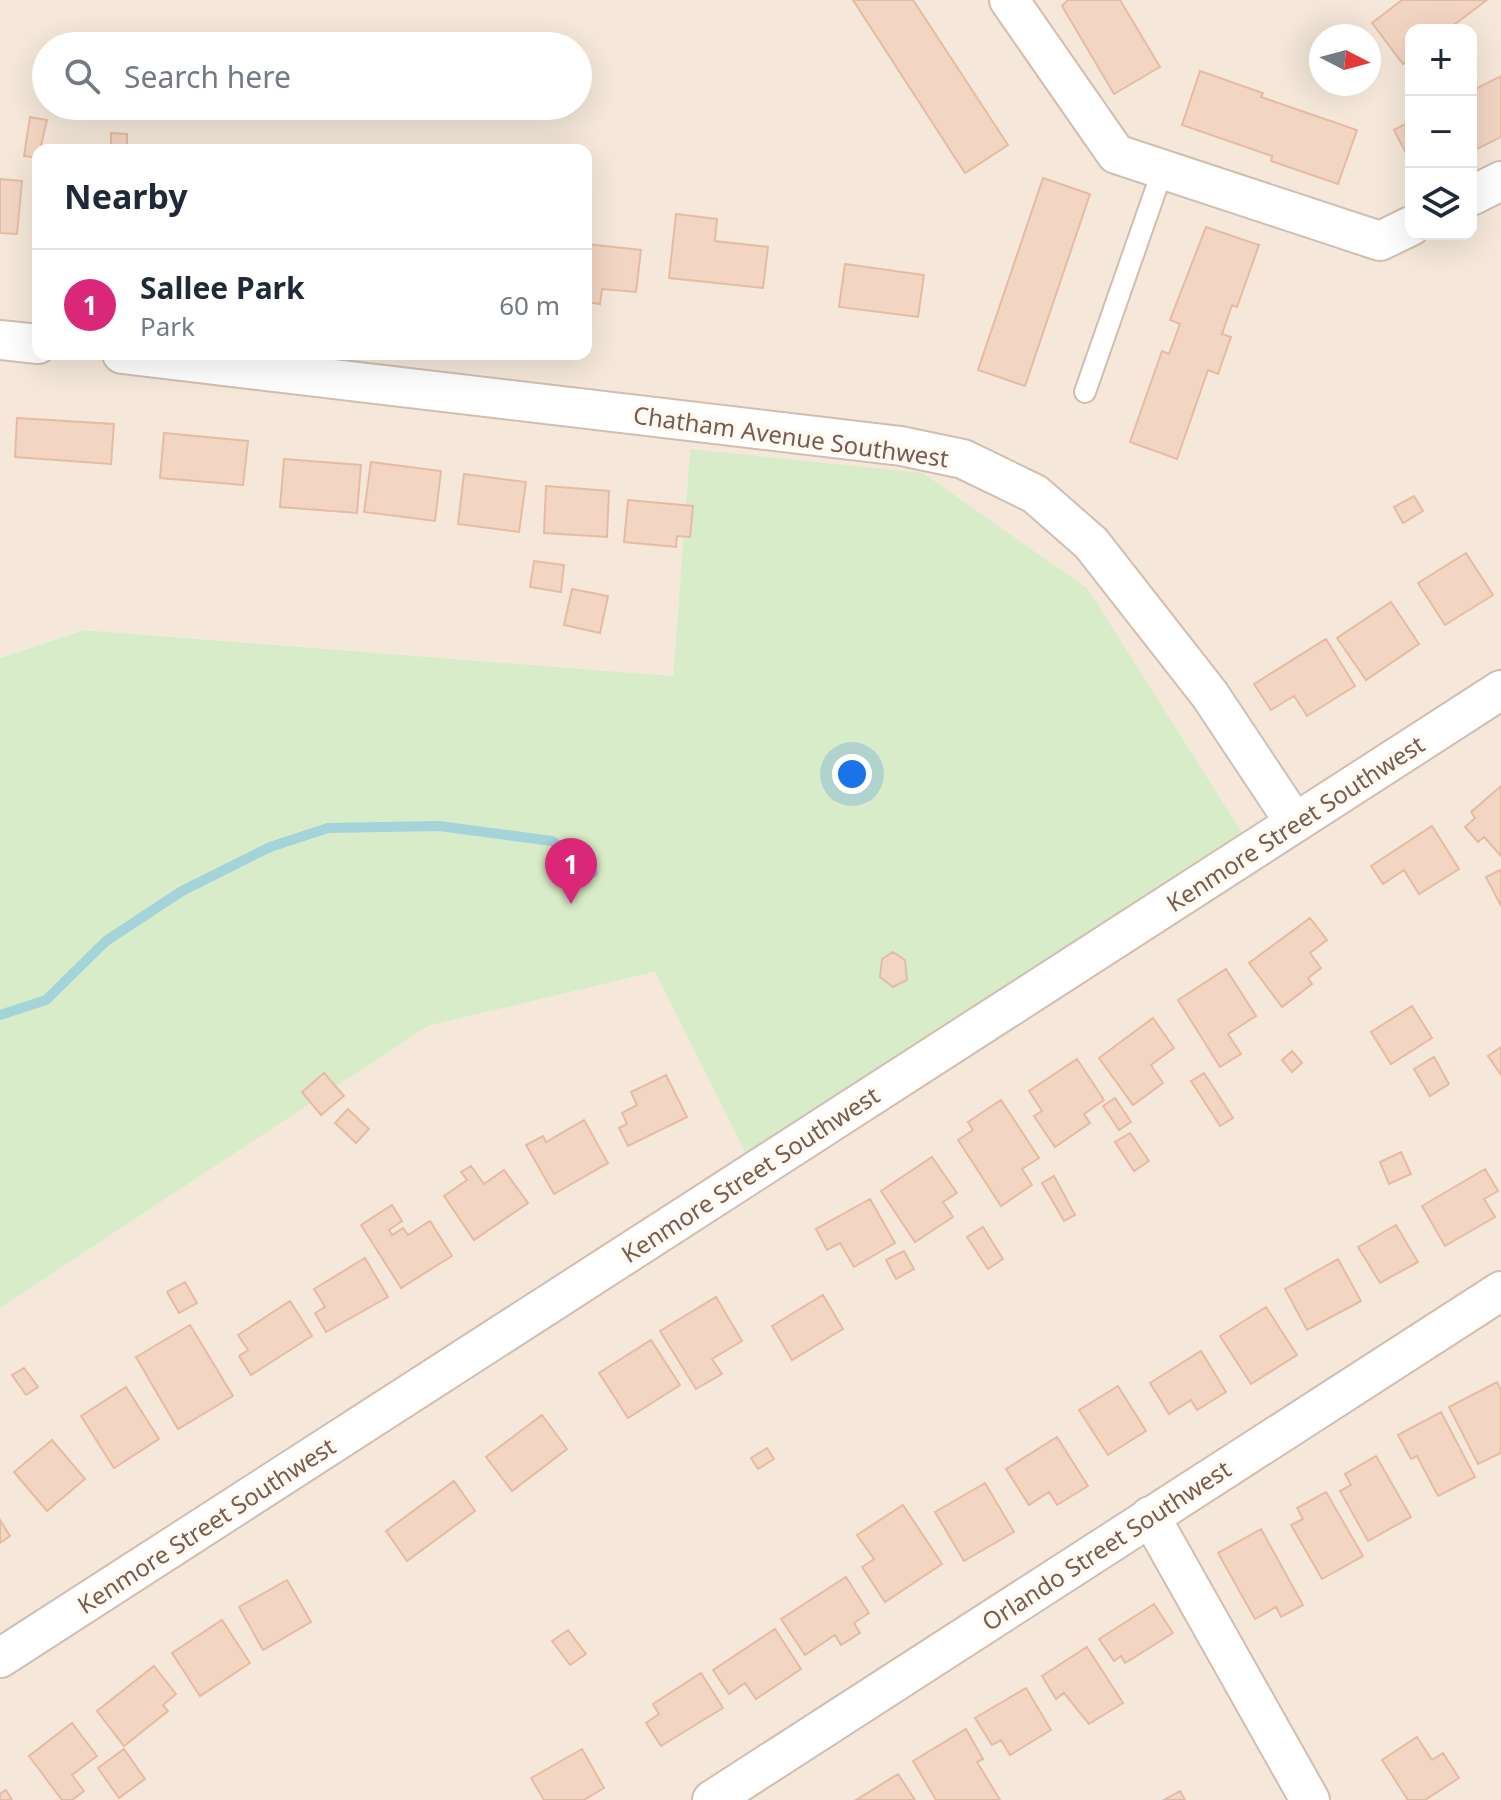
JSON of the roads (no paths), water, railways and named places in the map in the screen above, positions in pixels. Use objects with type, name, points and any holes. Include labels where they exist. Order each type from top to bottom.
[{"type":"street","points":[[1009,0],[1116,154],[1380,241],[1405,229]]},
{"type":"street","points":[[1477,193],[1501,181]]},
{"type":"street","points":[[0,340],[32,343]]},
{"type":"street","name":"Chatham Avenue Southwest","points":[[173,360],[901,446],[963,459],[1035,494],[1091,543],[1210,695],[1295,823]]},
{"type":"street","name":"Kenmore Street Southwest","points":[[0,1658],[1501,690]]},
{"type":"street","name":"Orlando Street Southwest","points":[[712,1800],[1501,1291]]},
{"type":"street","points":[[1150,1516],[1310,1800]]},
{"type":"lane","points":[[1085,392],[1163,169]]},
{"type":"waterway","points":[[0,1015],[46,1000],[106,941],[182,891],[270,847],[328,828],[439,826],[552,841],[593,873]]},
{"type":"place","name":"Sallee Park","points":[[571,904]]}]
